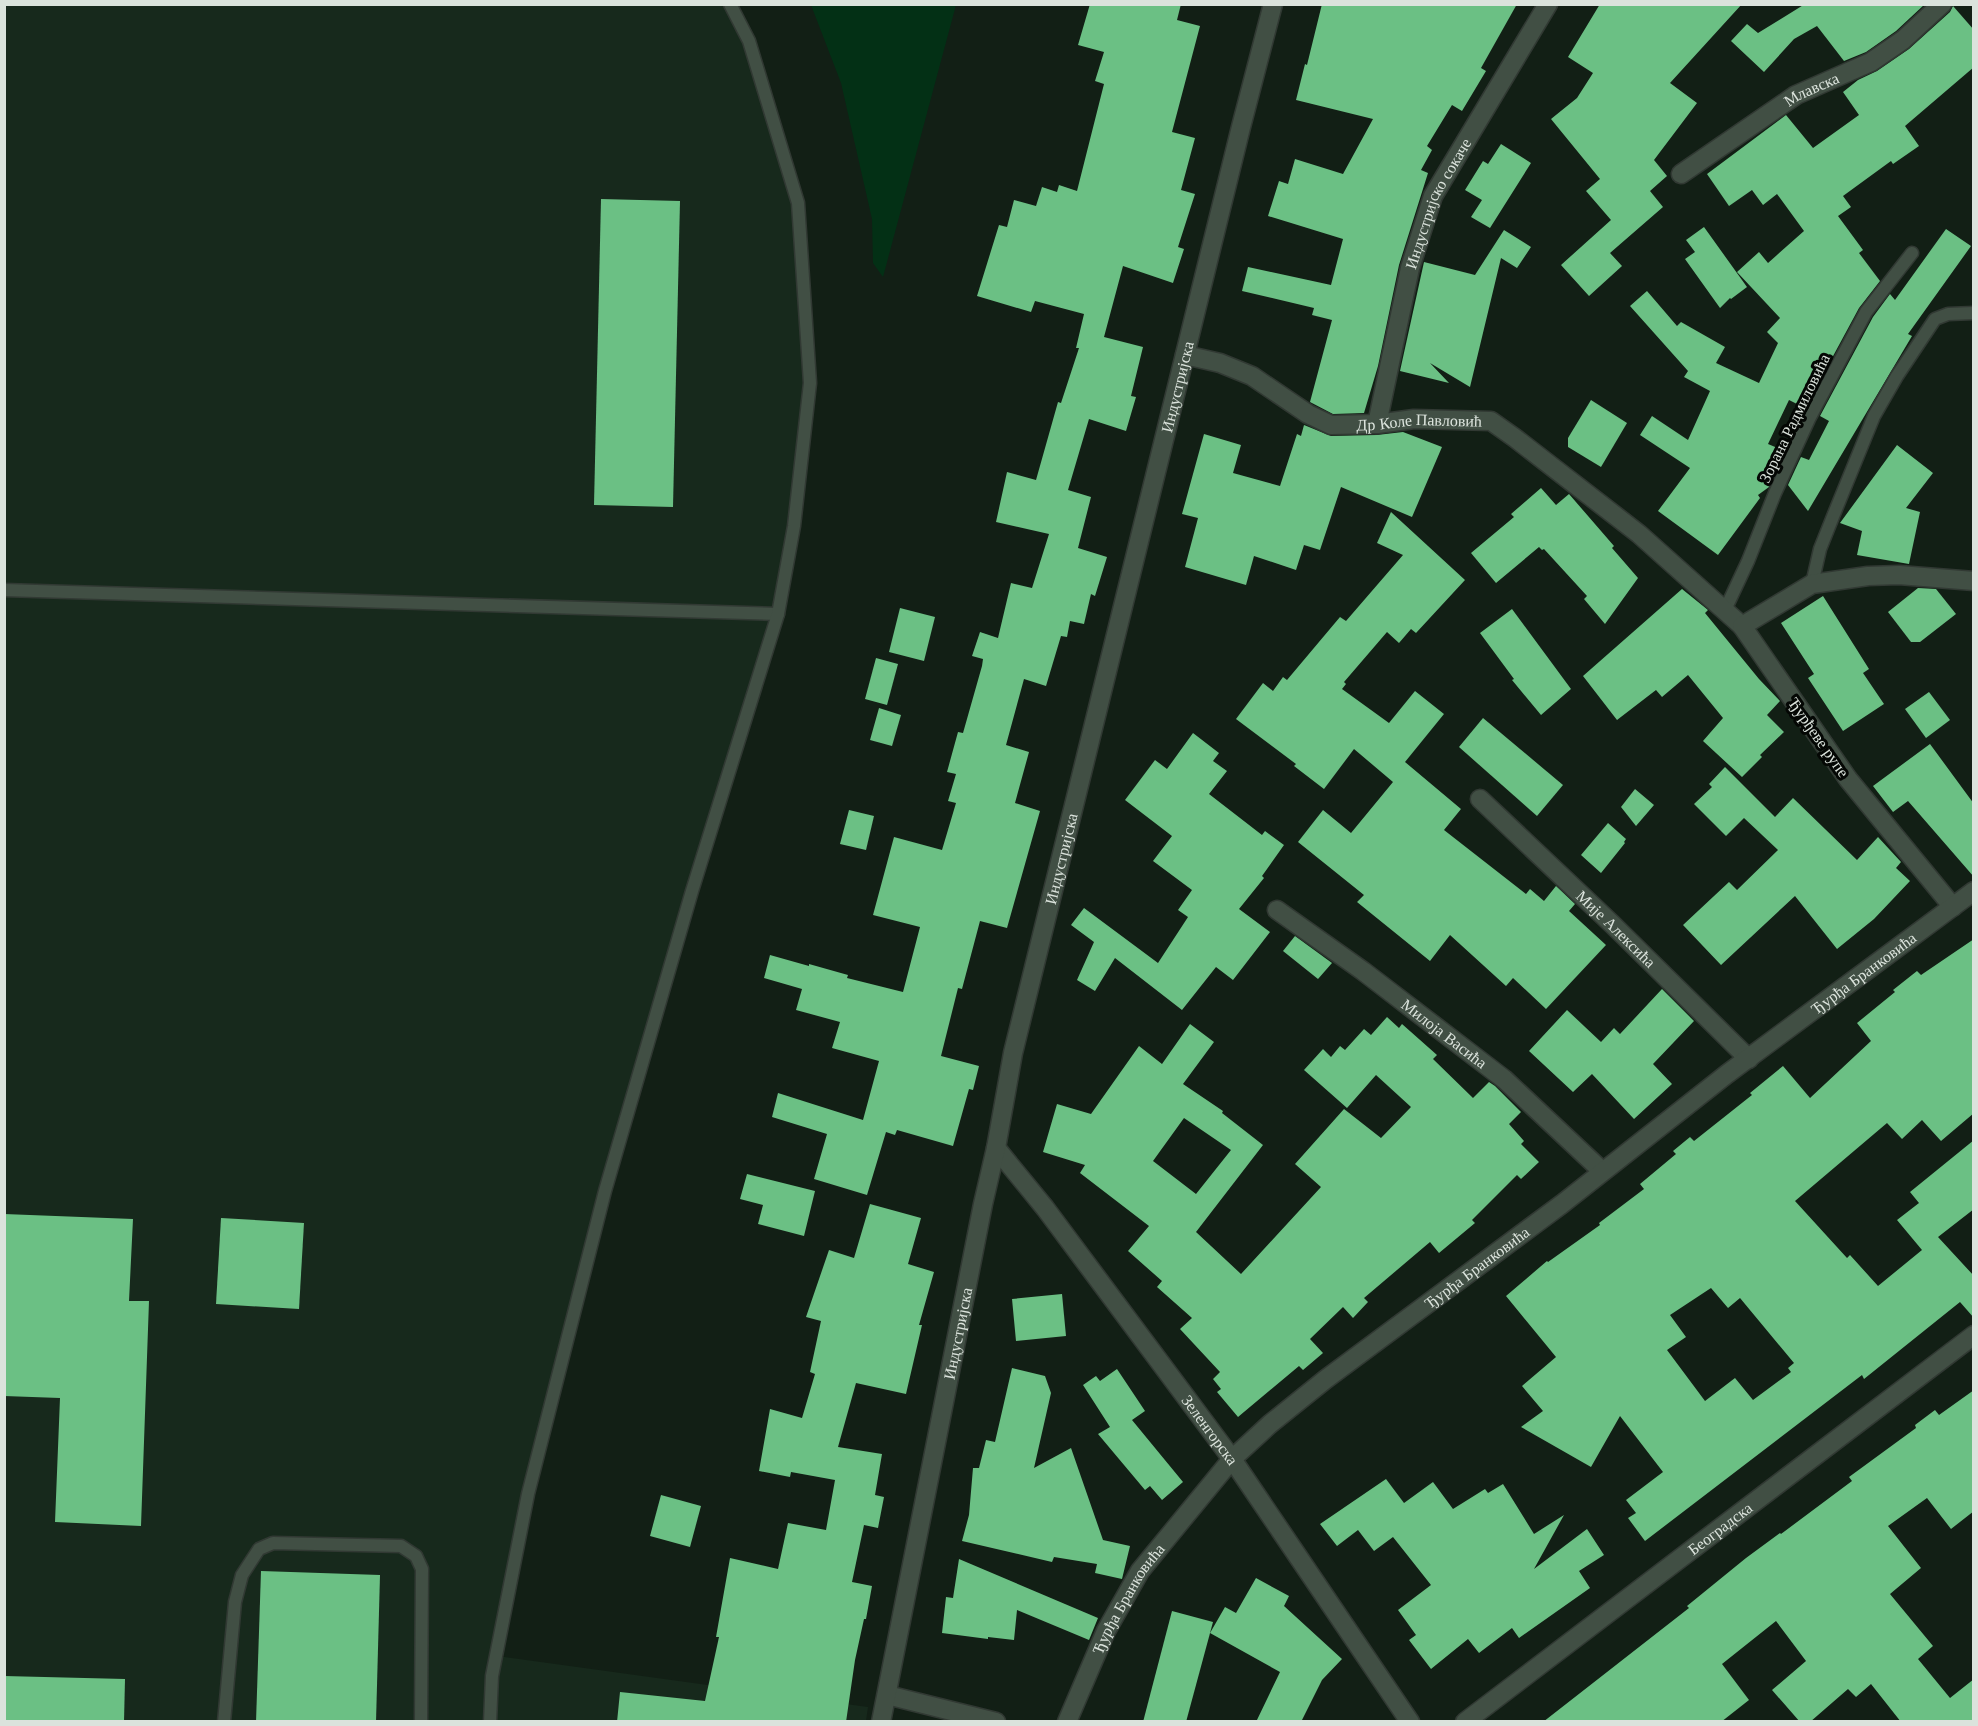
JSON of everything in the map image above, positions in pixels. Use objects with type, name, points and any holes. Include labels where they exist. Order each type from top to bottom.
[{"type":"street","name":"Индустријска","points":[[881,1722],[1013,1053],[1274,4]]},
{"type":"street","name":"Индустријско сокаче","points":[[1377,424],[1410,268],[1433,196],[1548,4]]},
{"type":"street","name":"Млавска","points":[[1681,174],[1796,95],[1871,62],[1903,40],[1942,4]]},
{"type":"street","name":"Др Коле Павловић","points":[[1185,356],[1220,363],[1252,376],[1308,414],[1331,425],[1377,424],[1414,419],[1491,421],[1639,534],[1742,626]]},
{"type":"street","points":[[1742,626],[1812,584],[1888,575],[1974,581]]},
{"type":"street","name":"Ђурђеве рупе","points":[[1742,626],[1848,779],[1953,907]]},
{"type":"street","name":"Мије Алексића","points":[[1480,800],[1749,1059]]},
{"type":"street","name":"Ђурђа Бранковића","points":[[1067,1722],[1106,1631],[1140,1571],[1232,1459],[1270,1424],[1326,1379],[1562,1204],[1727,1074],[1974,891]]},
{"type":"street","name":"Милоја Васића","points":[[1277,910],[1363,970],[1504,1080],[1602,1171]]},
{"type":"street","name":"Зеленгорска","points":[[996,1148],[1052,1217],[1232,1459],[1410,1722]]},
{"type":"street","name":"Београдска","points":[[1465,1722],[1974,1335]]},
{"type":"street","points":[[886,1695],[996,1722]]},
{"type":"lane","points":[[490,1722],[492,1676],[528,1494],[605,1191],[692,891],[777,614],[794,526],[810,383],[798,203],[749,41],[730,4]]},
{"type":"lane","name":"Зорана Радмиловића","points":[[1725,610],[1809,418],[1866,312],[1912,252]]},
{"type":"lane","points":[[1812,584],[1820,549],[1838,504],[1874,416],[1897,376],[1935,319],[1948,314],[1974,313]]},
{"type":"lane","points":[[4,590],[777,614]]},
{"type":"lane","points":[[224,1722],[235,1602],[242,1575],[260,1549],[273,1543],[401,1546],[416,1556],[422,1569],[421,1722]]},
{"type":"shaded area","points":[[5,5],[730,5],[749,41],[798,203],[810,383],[778,614],[688,906],[527,1501],[497,1656],[868,1707],[866,1721],[5,1722]]},
{"type":"green space","points":[[811,5],[956,5],[883,277],[873,263],[872,219],[841,83]]},
{"type":"building","points":[[1090,4],[1181,4],[1177,20],[1200,26],[1172,132],[1195,138],[1181,190],[1195,194],[1178,247],[1184,249],[1173,283],[1123,266],[1104,337],[1143,347],[1131,396],[1136,397],[1126,431],[1089,419],[1068,490],[1091,497],[1078,548],[1107,557],[1095,596],[1091,594],[1084,624],[1070,621],[1067,637],[1061,636],[1046,686],[1024,679],[1006,745],[1029,752],[1015,803],[1040,811],[1007,928],[980,921],[962,989],[958,988],[941,1056],[979,1066],[973,1090],[969,1089],[953,1146],[897,1130],[895,1135],[886,1132],[867,1195],[814,1179],[827,1134],[772,1117],[778,1093],[863,1120],[879,1061],[832,1048],[840,1022],[796,1010],[802,989],[764,978],[770,955],[903,992],[920,927],[873,915],[894,837],[942,850],[956,803],[948,801],[956,774],[947,772],[958,732],[963,733],[982,666],[983,659],[972,656],[980,632],[998,638],[1011,583],[1032,588],[1049,534],[996,522],[1007,472],[1036,480],[1058,402],[1061,403],[1079,348],[1076,348],[1084,314],[1035,301],[1031,312],[977,296],[999,225],[1007,227],[1014,200],[1036,206],[1042,187],[1057,192],[1059,185],[1077,191],[1104,84],[1095,81],[1104,52],[1078,45]]},
{"type":"building","points":[[1322,4],[1517,4],[1481,68],[1486,71],[1462,111],[1452,105],[1427,146],[1432,150],[1421,170],[1428,173],[1399,265],[1378,366],[1364,413],[1333,414],[1310,402],[1332,320],[1312,315],[1314,308],[1242,291],[1248,267],[1331,285],[1343,239],[1268,216],[1279,181],[1288,184],[1295,159],[1343,174],[1373,119],[1296,100]]},
{"type":"building","points":[[1600,4],[1742,4],[1670,83],[1697,103],[1654,160],[1667,176],[1650,191],[1663,207],[1610,253],[1622,266],[1589,296],[1561,265],[1611,220],[1586,191],[1600,179],[1551,119],[1577,98],[1593,73],[1568,57]]},
{"type":"building","points":[[1805,4],[1925,4],[1896,31],[1866,52],[1844,61],[1817,26],[1794,39],[1764,72],[1731,41],[1747,24],[1758,33]]},
{"type":"building","points":[[1953,6],[1974,30],[1974,67],[1905,126],[1919,146],[1893,164],[1891,161],[1843,196],[1851,207],[1838,216],[1863,250],[1859,253],[1880,281],[1859,308],[1805,408],[1789,400],[1768,444],[1785,451],[1769,487],[1758,495],[1760,498],[1718,555],[1658,511],[1690,468],[1640,435],[1652,416],[1688,440],[1710,391],[1684,377],[1688,371],[1630,306],[1647,291],[1677,326],[1681,322],[1725,347],[1716,363],[1759,383],[1778,343],[1767,332],[1780,318],[1737,272],[1759,252],[1768,263],[1804,231],[1777,194],[1763,205],[1752,190],[1729,206],[1707,174],[1786,115],[1813,148],[1859,115],[1843,92],[1858,80],[1877,71],[1909,49],[1950,12]]},
{"type":"building","points":[[1501,144],[1531,163],[1490,228],[1471,217],[1482,200],[1465,190],[1483,161],[1488,164]]},
{"type":"building","points":[[601,199],[680,201],[673,507],[594,505]]},
{"type":"building","points":[[1704,227],[1747,287],[1720,308],[1685,259],[1695,252],[1686,240]]},
{"type":"building","points":[[1946,229],[1971,246],[1908,334],[1912,336],[1808,511],[1788,485],[1801,457],[1809,460],[1829,421],[1820,416],[1873,317],[1890,294],[1895,300]]},
{"type":"building","points":[[1504,230],[1531,247],[1517,268],[1501,258],[1470,387],[1430,363],[1449,383],[1400,371],[1424,262],[1475,275]]},
{"type":"building","points":[[1591,400],[1627,423],[1601,467],[1568,447],[1568,438]]},
{"type":"building","points":[[1304,425],[1331,436],[1403,432],[1442,447],[1412,517],[1341,487],[1320,550],[1304,545],[1296,570],[1254,556],[1246,585],[1185,567],[1198,518],[1182,514],[1204,434],[1241,445],[1233,473],[1280,486],[1297,434],[1301,436]]},
{"type":"building","points":[[1897,445],[1933,473],[1906,508],[1920,512],[1909,564],[1857,555],[1862,531],[1840,523]]},
{"type":"building","points":[[1541,488],[1556,505],[1569,494],[1638,578],[1605,624],[1584,599],[1587,596],[1544,549],[1539,547],[1496,583],[1471,553],[1514,517],[1511,514]]},
{"type":"building","points":[[1391,512],[1465,580],[1416,633],[1411,629],[1399,643],[1387,632],[1344,682],[1346,684],[1342,689],[1389,723],[1415,691],[1444,714],[1405,762],[1461,809],[1444,830],[1526,894],[1530,889],[1544,901],[1556,886],[1575,904],[1569,911],[1606,945],[1546,1009],[1513,978],[1506,986],[1450,935],[1430,961],[1357,902],[1364,895],[1298,842],[1323,810],[1351,833],[1393,782],[1354,749],[1324,789],[1294,766],[1296,764],[1236,719],[1263,683],[1273,691],[1283,677],[1287,680],[1340,617],[1346,621],[1403,555],[1377,543]]},
{"type":"building","points":[[1918,588],[1936,589],[1956,614],[1920,642],[1911,642],[1888,612]]},
{"type":"building","points":[[1682,589],[1708,610],[1705,613],[1780,701],[1767,715],[1784,732],[1760,755],[1762,757],[1742,777],[1703,741],[1723,718],[1688,675],[1662,697],[1656,690],[1617,720],[1583,676]]},
{"type":"building","points":[[1823,596],[1869,669],[1863,673],[1884,704],[1843,731],[1808,678],[1814,674],[1781,623]]},
{"type":"building","points":[[900,608],[935,617],[924,661],[889,652]]},
{"type":"building","points":[[1512,609],[1571,689],[1541,715],[1512,680],[1514,679],[1480,633]]},
{"type":"building","points":[[876,658],[898,664],[887,705],[865,699]]},
{"type":"building","points":[[1929,692],[1950,720],[1926,738],[1905,709]]},
{"type":"building","points":[[879,708],[901,715],[892,746],[870,740]]},
{"type":"building","points":[[1483,718],[1563,785],[1537,816],[1459,747]]},
{"type":"building","points":[[1193,733],[1219,753],[1213,761],[1227,771],[1209,794],[1262,835],[1265,831],[1284,845],[1262,876],[1264,878],[1239,909],[1270,932],[1233,980],[1216,967],[1182,1010],[1115,958],[1095,991],[1077,980],[1094,942],[1071,925],[1084,908],[1158,963],[1188,917],[1178,910],[1192,890],[1153,861],[1172,836],[1125,800],[1155,760],[1167,769]]},
{"type":"building","points":[[1930,744],[1974,804],[1974,877],[1908,801],[1893,812],[1873,786]]},
{"type":"building","points":[[1725,767],[1775,817],[1793,798],[1857,860],[1878,837],[1901,862],[1896,868],[1910,881],[1874,919],[1837,949],[1795,896],[1721,965],[1683,925],[1729,882],[1737,890],[1778,850],[1744,818],[1726,836],[1694,804],[1712,787],[1709,784]]},
{"type":"building","points":[[1635,789],[1654,805],[1636,826],[1621,807]]},
{"type":"building","points":[[849,810],[874,816],[866,850],[840,844]]},
{"type":"building","points":[[1608,823],[1626,839],[1601,873],[1581,855]]},
{"type":"building","points":[[1295,936],[1332,963],[1318,979],[1283,951]]},
{"type":"building","points":[[1974,939],[1974,1113],[1941,1141],[1922,1120],[1902,1139],[1887,1123],[1795,1201],[1847,1258],[1850,1255],[1878,1286],[1922,1250],[1897,1220],[1919,1203],[1910,1192],[1974,1140],[1974,1209],[1938,1237],[1974,1276],[1974,1318],[1960,1302],[1864,1379],[1862,1375],[1645,1541],[1628,1518],[1636,1513],[1626,1500],[1663,1472],[1620,1416],[1591,1467],[1521,1427],[1543,1411],[1522,1386],[1556,1357],[1506,1296],[1547,1261],[1600,1225],[1599,1223],[1644,1189],[1640,1184],[1676,1154],[1673,1151],[1690,1137],[1694,1141],[1752,1095],[1750,1093],[1783,1066],[1810,1098],[1871,1041],[1857,1023],[1917,971],[1921,975]],"holes":[[[1711,1288],[1728,1308],[1740,1298],[1794,1363],[1788,1368],[1791,1372],[1753,1400],[1735,1378],[1705,1401],[1667,1350],[1686,1337],[1670,1315]]]},
{"type":"building","points":[[1662,989],[1694,1021],[1653,1064],[1672,1084],[1634,1119],[1592,1074],[1573,1092],[1529,1051],[1567,1010],[1601,1042],[1614,1028],[1620,1034]]},
{"type":"building","points":[[1387,1017],[1399,1028],[1402,1024],[1437,1055],[1433,1059],[1473,1098],[1489,1082],[1495,1086],[1521,1112],[1509,1124],[1524,1141],[1521,1144],[1539,1162],[1521,1179],[1517,1175],[1472,1220],[1475,1223],[1439,1253],[1430,1242],[1364,1298],[1368,1302],[1353,1318],[1343,1307],[1310,1339],[1323,1353],[1303,1370],[1299,1366],[1238,1417],[1217,1392],[1221,1389],[1213,1379],[1220,1372],[1180,1329],[1192,1318],[1157,1287],[1162,1281],[1128,1251],[1149,1226],[1080,1173],[1085,1165],[1043,1152],[1057,1104],[1091,1114],[1139,1046],[1162,1064],[1190,1024],[1214,1042],[1183,1084],[1223,1111],[1222,1113],[1263,1145],[1196,1232],[1241,1274],[1321,1187],[1295,1164],[1344,1109],[1381,1138],[1411,1107],[1376,1075],[1347,1108],[1304,1070],[1323,1049],[1331,1057],[1340,1046],[1345,1050],[1364,1029],[1371,1035]],"holes":[[[1184,1118],[1231,1150],[1196,1194],[1153,1161]]]},
{"type":"building","points":[[747,1174],[815,1191],[804,1236],[758,1224],[763,1205],[740,1199]]},
{"type":"building","points":[[870,1204],[921,1218],[908,1264],[934,1272],[919,1325],[922,1325],[906,1394],[856,1383],[838,1447],[882,1454],[875,1495],[884,1497],[878,1528],[864,1525],[852,1582],[872,1586],[855,1660],[846,1722],[617,1722],[620,1692],[705,1701],[719,1637],[716,1637],[730,1558],[778,1569],[788,1523],[826,1530],[835,1480],[791,1472],[790,1477],[759,1471],[770,1409],[802,1418],[815,1374],[810,1372],[821,1321],[806,1317],[829,1250],[854,1258]]},
{"type":"building","points":[[4,1214],[133,1219],[129,1301],[149,1301],[141,1526],[55,1522],[60,1398],[4,1396]]},
{"type":"building","points":[[221,1218],[304,1223],[299,1309],[216,1304]]},
{"type":"building","points":[[1062,1294],[1066,1336],[1016,1341],[1012,1299]]},
{"type":"building","points":[[1012,1368],[1045,1376],[1051,1393],[1034,1468],[1071,1448],[1103,1540],[1130,1546],[1122,1579],[1095,1573],[1097,1564],[1054,1557],[1052,1562],[962,1541],[969,1515],[973,1468],[979,1468],[986,1440],[995,1442]]},
{"type":"building","points":[[1117,1369],[1145,1411],[1132,1420],[1183,1482],[1162,1500],[1150,1486],[1145,1490],[1098,1434],[1110,1427],[1083,1385],[1096,1376],[1100,1381]]},
{"type":"building","points":[[1974,1390],[1974,1511],[1951,1529],[1927,1498],[1888,1526],[1921,1568],[1890,1594],[1933,1646],[1918,1659],[1950,1698],[1974,1679],[1974,1722],[1901,1722],[1871,1684],[1856,1697],[1848,1689],[1810,1722],[1800,1722],[1772,1690],[1806,1661],[1776,1621],[1722,1664],[1749,1700],[1721,1722],[1543,1722],[1689,1608],[1687,1606],[1746,1558],[1852,1481],[1849,1477],[1916,1428],[1915,1425],[1935,1410],[1939,1415]]},
{"type":"building","points":[[1386,1479],[1404,1503],[1433,1482],[1453,1509],[1485,1489],[1488,1493],[1503,1484],[1534,1534],[1564,1515],[1534,1569],[1587,1529],[1604,1555],[1579,1571],[1590,1588],[1519,1638],[1512,1628],[1479,1653],[1468,1639],[1431,1669],[1409,1640],[1416,1635],[1398,1610],[1431,1585],[1393,1537],[1374,1551],[1358,1530],[1337,1546],[1320,1524]]},
{"type":"building","points":[[661,1495],[701,1506],[690,1547],[650,1536]]},
{"type":"building","points":[[959,1559],[1098,1618],[1089,1640],[1017,1610],[1014,1640],[942,1633],[946,1597],[953,1598]]},
{"type":"building","points":[[261,1571],[380,1575],[376,1722],[256,1722]]},
{"type":"building","points":[[1256,1578],[1289,1596],[1284,1606],[1342,1659],[1322,1680],[1301,1722],[1256,1722],[1280,1672],[1210,1633],[1225,1607],[1236,1613]]},
{"type":"building","points":[[1172,1611],[1213,1622],[1186,1722],[1143,1722]]},
{"type":"building","points":[[4,1676],[125,1679],[124,1722],[4,1722]]}]
